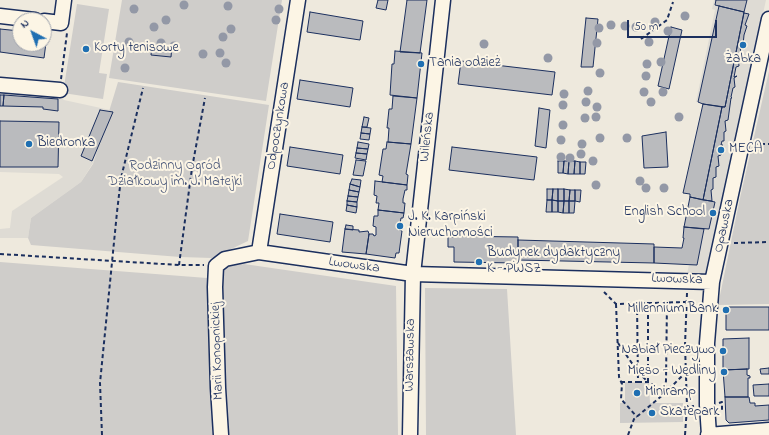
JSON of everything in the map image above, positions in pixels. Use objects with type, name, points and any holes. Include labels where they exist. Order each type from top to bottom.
[{"type":"street","points":[[52,22],[61,23],[64,0]]},
{"type":"street","name":"Odpoczynkowa","points":[[260,252],[298,0]]},
{"type":"street","name":"Wileńska","points":[[413,274],[443,0]]},
{"type":"street","points":[[0,16],[12,17]]},
{"type":"street","name":"Opawska","points":[[709,435],[707,404],[707,343],[712,282],[769,19]]},
{"type":"street","points":[[0,85],[60,90]]},
{"type":"street","name":"Lwowska","points":[[216,266],[225,259],[260,252],[413,274],[712,282]]},
{"type":"street","name":"Marii Konopnickiej","points":[[216,266],[215,287],[221,435]]},
{"type":"street","name":"Warszawska","points":[[410,435],[413,274]]},
{"type":"street","points":[[709,435],[769,430]]},
{"type":"path","points":[[641,39],[667,20],[673,2]]},
{"type":"path","points":[[60,90],[68,31]]},
{"type":"path","points":[[102,435],[100,384],[121,178],[143,88]]},
{"type":"path","points":[[179,265],[192,168],[205,98]]},
{"type":"path","points":[[729,243],[769,242]]},
{"type":"path","points":[[0,254],[216,266]]},
{"type":"path","points":[[589,278],[616,304],[619,378],[622,384],[621,399],[637,417]]},
{"type":"path","points":[[648,302],[648,382]]},
{"type":"path","points":[[664,394],[666,381],[666,302]]},
{"type":"path","points":[[616,304],[686,302]]},
{"type":"path","points":[[637,303],[638,382]]},
{"type":"path","points":[[618,342],[638,372],[664,394]]},
{"type":"path","points":[[628,435],[634,420],[664,394],[685,373]]},
{"type":"path","points":[[621,382],[648,382]]},
{"type":"path","points":[[685,435],[687,407]]},
{"type":"shaded area","points":[[714,0],[766,0],[708,275],[687,274],[722,107],[696,102],[715,10],[712,9]]},
{"type":"shaded area","points":[[0,91],[59,95],[64,100],[110,110],[93,163],[81,182],[31,218],[28,238],[0,238],[0,229],[10,228],[12,211],[63,177],[59,174],[0,172]]},
{"type":"green space","points":[[122,0],[282,0],[266,101],[109,78]]},
{"type":"green space","name":"Korty tenisowe","points":[[77,4],[109,9],[99,73],[107,74],[103,99],[63,93]]},
{"type":"green space","points":[[769,71],[769,304],[718,305],[740,198]]},
{"type":"green space","name":"Rodzinny Ogród Działkowy im. J. Matejki","points":[[118,82],[269,105],[248,241],[212,258],[180,257],[31,245],[28,238],[31,218],[81,182],[93,164]]},
{"type":"green space","points":[[0,262],[207,278],[216,435],[0,435]]},
{"type":"green space","points":[[244,264],[396,286],[398,435],[226,435],[221,277],[223,266]]},
{"type":"green space","points":[[425,288],[507,289],[516,435],[426,435]]},
{"type":"green space","name":"Skatepark","points":[[625,382],[649,383],[650,403],[683,403],[683,422],[620,423],[620,403],[625,403]]},
{"type":"building","points":[[378,0],[388,0],[386,10],[376,8]]},
{"type":"building","points":[[407,0],[427,0],[420,53],[400,52]]},
{"type":"building","points":[[716,0],[747,0],[744,12],[715,5]]},
{"type":"building","points":[[719,6],[744,12],[725,107],[698,102]]},
{"type":"building","points":[[310,12],[363,21],[360,40],[307,32]]},
{"type":"building","points":[[744,13],[749,14],[745,25],[747,26],[743,45],[740,46],[741,55],[738,56],[739,66],[736,67],[734,77],[737,76],[734,78],[735,87],[733,88],[731,97],[728,120],[725,121],[726,131],[724,132],[724,141],[722,141],[721,145],[723,145],[721,155],[718,156],[719,166],[716,167],[716,177],[713,178],[713,189],[711,190],[712,201],[703,200],[722,107],[725,107]]},
{"type":"building","points":[[586,18],[598,19],[593,67],[581,67]]},
{"type":"building","points":[[671,27],[682,30],[669,89],[658,86]]},
{"type":"building","points":[[0,29],[12,30],[12,52],[45,52],[44,58],[0,52]]},
{"type":"building","points":[[152,45],[172,46],[171,57],[151,55]]},
{"type":"building","points":[[395,51],[422,53],[417,98],[390,95],[392,64],[394,64]]},
{"type":"building","points":[[461,61],[555,72],[552,95],[458,84]]},
{"type":"building","points":[[300,80],[353,88],[350,107],[297,99]]},
{"type":"building","points":[[0,95],[4,95],[3,106],[0,106]]},
{"type":"building","points":[[4,95],[58,99],[58,111],[43,109],[43,107],[3,106]]},
{"type":"building","points":[[393,96],[417,98],[411,144],[388,142],[389,128],[387,128],[389,109],[392,109]]},
{"type":"building","points":[[703,104],[722,107],[703,200],[690,197],[690,194],[683,193]]},
{"type":"building","points":[[539,108],[550,110],[546,148],[535,146]]},
{"type":"building","points":[[100,110],[113,112],[92,161],[81,156]]},
{"type":"building","points":[[364,117],[369,118],[367,127],[362,127]]},
{"type":"building","name":"Biedronka","points":[[0,121],[59,122],[58,167],[0,167]]},
{"type":"building","points":[[362,127],[371,128],[370,134],[361,133]]},
{"type":"building","points":[[666,132],[668,167],[644,168],[642,136]]},
{"type":"building","points":[[361,133],[370,134],[369,140],[360,139]]},
{"type":"building","points":[[358,142],[369,144],[368,149],[357,148]]},
{"type":"building","points":[[387,142],[411,144],[406,174],[408,175],[407,185],[382,182],[383,176],[379,175],[383,149],[386,149]]},
{"type":"building","points":[[290,147],[343,155],[340,174],[287,166]]},
{"type":"building","points":[[452,147],[537,157],[534,180],[449,170]]},
{"type":"building","points":[[357,148],[368,149],[367,154],[356,153]]},
{"type":"building","points":[[356,153],[367,154],[366,160],[355,158]]},
{"type":"building","points":[[356,160],[366,161],[363,176],[353,175]]},
{"type":"building","points":[[558,161],[564,161],[563,173],[558,173]]},
{"type":"building","points":[[564,161],[569,161],[568,174],[563,173]]},
{"type":"building","points":[[569,161],[575,161],[574,174],[568,174]]},
{"type":"building","points":[[575,161],[580,162],[580,174],[574,174]]},
{"type":"building","points":[[580,162],[586,162],[585,174],[580,174]]},
{"type":"building","points":[[352,179],[361,180],[360,187],[350,184]]},
{"type":"building","points":[[375,181],[407,185],[407,190],[405,190],[403,199],[403,203],[405,203],[404,213],[378,210],[379,203],[376,203],[377,196],[374,195]]},
{"type":"building","points":[[350,184],[360,187],[359,192],[349,190]]},
{"type":"building","points":[[547,189],[553,189],[552,200],[547,200]]},
{"type":"building","points":[[553,189],[558,189],[558,201],[552,200]]},
{"type":"building","points":[[558,189],[564,189],[564,201],[558,201]]},
{"type":"building","points":[[564,189],[570,190],[569,201],[564,201]]},
{"type":"building","points":[[349,190],[359,192],[358,197],[348,196]]},
{"type":"building","points":[[570,190],[575,190],[575,201],[569,201]]},
{"type":"building","points":[[575,190],[581,190],[580,202],[575,201]]},
{"type":"building","points":[[348,196],[358,197],[357,202],[347,201]]},
{"type":"building","points":[[690,197],[715,202],[709,229],[684,227]]},
{"type":"building","points":[[547,200],[552,200],[552,212],[546,212]]},
{"type":"building","points":[[552,200],[558,201],[558,212],[552,212]]},
{"type":"building","points":[[347,201],[357,202],[357,207],[347,205]]},
{"type":"building","points":[[558,201],[564,201],[563,213],[558,212]]},
{"type":"building","points":[[564,201],[569,201],[569,213],[563,213]]},
{"type":"building","points":[[569,201],[575,201],[574,213],[569,213]]},
{"type":"building","points":[[347,205],[357,207],[356,213],[346,211]]},
{"type":"building","points":[[378,210],[404,213],[403,218],[401,218],[399,230],[402,231],[399,253],[396,253],[395,258],[366,254],[369,234],[373,234],[374,236],[376,235],[376,227],[373,226],[374,216],[378,216]]},
{"type":"building","points":[[280,214],[333,222],[330,242],[277,234]]},
{"type":"building","points":[[346,225],[353,226],[353,230],[345,229]]},
{"type":"building","points":[[684,227],[704,229],[697,265],[654,263],[654,247],[682,248]]},
{"type":"building","points":[[345,229],[359,230],[359,232],[368,231],[369,234],[366,254],[342,252]]},
{"type":"building","points":[[448,237],[518,237],[518,263],[454,262],[454,247],[448,247]]},
{"type":"building","points":[[518,240],[654,244],[654,263],[518,260]]},
{"type":"building","points":[[726,307],[769,307],[769,330],[726,330]]},
{"type":"building","points":[[749,338],[749,369],[723,370],[723,339]]},
{"type":"building","points":[[769,368],[769,374],[761,374],[760,369]]},
{"type":"building","points":[[747,369],[747,375],[750,376],[750,378],[748,378],[748,397],[725,397],[723,370]]},
{"type":"building","points":[[769,384],[769,396],[754,396],[753,385]]},
{"type":"building","points":[[725,397],[749,397],[750,403],[755,403],[755,406],[769,405],[769,420],[729,423],[726,420]]},
{"type":"place","name":"Żabka","points":[[743,45]]},
{"type":"place","name":"Korty tenisowe","points":[[86,49]]},
{"type":"place","name":"Tania odzież","points":[[421,64]]},
{"type":"place","name":"Biedronka","points":[[29,144]]},
{"type":"place","name":"MECA","points":[[721,150]]},
{"type":"place","name":"English School","points":[[713,213]]},
{"type":"place","name":"J. K. Karpiński Nieruchomości","points":[[400,226]]},
{"type":"place","name":"Budynek dydaktyczny K - PWSZ","points":[[479,262]]},
{"type":"place","name":"Millennium Bank","points":[[726,310]]},
{"type":"place","name":"Nabiał Pieczywo","points":[[723,351]]},
{"type":"place","name":"Mięso - Wędliny","points":[[724,372]]},
{"type":"place","name":"Miniramp","points":[[637,393]]},
{"type":"place","name":"Skatepark","points":[[652,413]]}]
